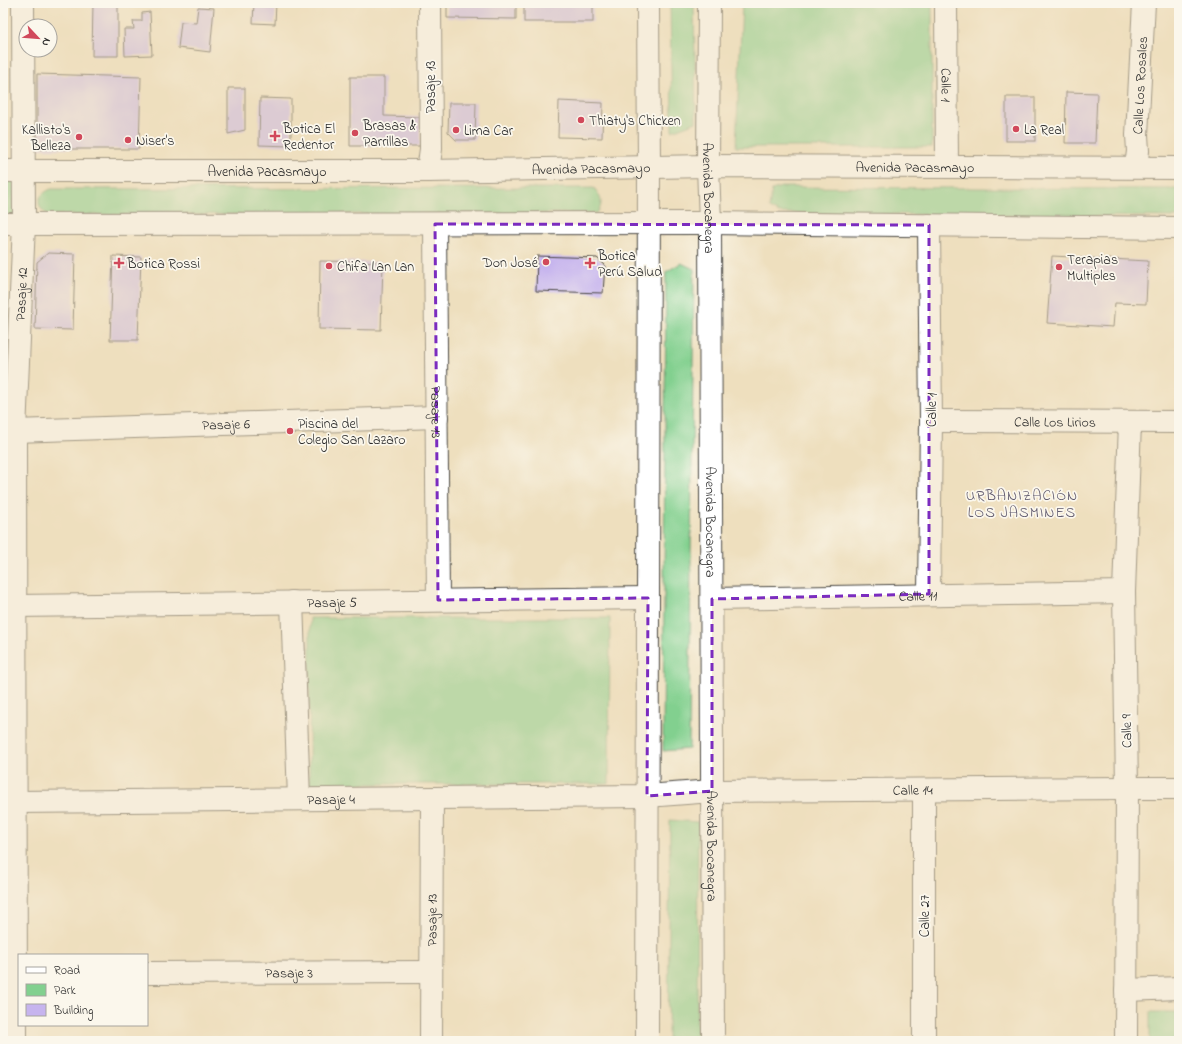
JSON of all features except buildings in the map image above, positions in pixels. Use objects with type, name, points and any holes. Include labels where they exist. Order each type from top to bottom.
[{"type":"street","name":"Pasaje 12","points":[[16,1041],[17,973],[13,171],[23,3]]},
{"type":"street","name":"Pasaje 13","points":[[428,171],[431,149],[430,3]]},
{"type":"street","points":[[646,1041],[649,167],[648,3]]},
{"type":"street","name":"Avenida Bocanegra","points":[[709,3],[708,166],[710,223],[713,1041]]},
{"type":"street","name":"Calle 1","points":[[946,3],[947,167]]},
{"type":"street","name":"Calle Los Rosales","points":[[1136,167],[1138,152],[1137,135],[1144,3]]},
{"type":"street","name":"Avenida Pacasmayo","points":[[13,171],[428,171],[708,166],[1179,168]]},
{"type":"street","points":[[14,224],[710,223],[1179,228]]},
{"type":"street","name":"Pasaje 13","points":[[436,224],[438,600]]},
{"type":"street","name":"Calle 1","points":[[929,225],[931,421],[929,594]]},
{"type":"street","name":"Pasaje 6","points":[[15,431],[437,417]]},
{"type":"street","name":"Calle Los Lirios","points":[[931,421],[1179,422]]},
{"type":"street","name":"Calle 9","points":[[1126,1041],[1127,788],[1124,592],[1130,422]]},
{"type":"street","name":"Calle 11","points":[[712,599],[929,594],[1124,592]]},
{"type":"street","name":"Pasaje 5","points":[[15,606],[648,598]]},
{"type":"street","points":[[292,602],[299,799]]},
{"type":"street","name":"Calle 14","points":[[647,796],[712,791],[1179,788]]},
{"type":"street","name":"Calle 27","points":[[924,790],[924,1041]]},
{"type":"street","name":"Pasaje 4","points":[[15,802],[647,796]]},
{"type":"street","name":"Pasaje 13","points":[[431,1041],[432,798]]},
{"type":"street","name":"Pasaje 3","points":[[148,972],[431,972]]},
{"type":"street","points":[[1126,990],[1179,988]]},
{"type":"highlighted area","points":[[435,224],[929,225],[929,594],[712,599],[712,791],[647,796],[648,598],[438,600]]},
{"type":"green space","points":[[670,3],[694,3],[696,122],[672,131]]},
{"type":"green space","points":[[742,3],[932,3],[932,147],[736,147]]},
{"type":"green space","points":[[3,171],[23,171],[24,224],[3,224]]},
{"type":"green space","points":[[781,187],[1179,189],[1179,217],[779,213],[769,208],[772,190]]},
{"type":"green space","points":[[594,188],[601,200],[597,213],[48,215],[39,204],[40,197],[46,191],[51,189]]},
{"type":"green space","points":[[681,263],[694,269],[689,749],[663,751],[666,272]]},
{"type":"green space","points":[[310,618],[610,618],[609,784],[309,784]]},
{"type":"green space","points":[[670,820],[698,822],[697,1041],[668,1041]]},
{"type":"green space","points":[[1150,1012],[1179,1012],[1179,1041],[1150,1041]]},
{"type":"place","name":"Thiaty's Chicken","points":[[581,120]]},
{"type":"place","name":"La Real","points":[[1016,129]]},
{"type":"place","name":"Lima Car","points":[[456,130]]},
{"type":"place","name":"Brasas & Parrillas","points":[[355,133]]},
{"type":"place","name":"Botica El Redentor","points":[[275,136]]},
{"type":"place","name":"Kallisto's Belleza","points":[[79,137]]},
{"type":"place","name":"Niser's","points":[[128,140]]},
{"type":"place","name":"Don José","points":[[546,262]]},
{"type":"place","name":"Botica Rossi","points":[[119,263]]},
{"type":"place","name":"Botica Perú Salud","points":[[590,263]]},
{"type":"place","name":"Chifa Lan Lan","points":[[329,266]]},
{"type":"place","name":"Terapias Multiples","points":[[1059,267]]},
{"type":"place","name":"Piscina del Colegio San Lazaro","points":[[290,431]]},
{"type":"district","name":"URBANIZACIÓN LOS JASMINES","points":[[1022,504]]}]
